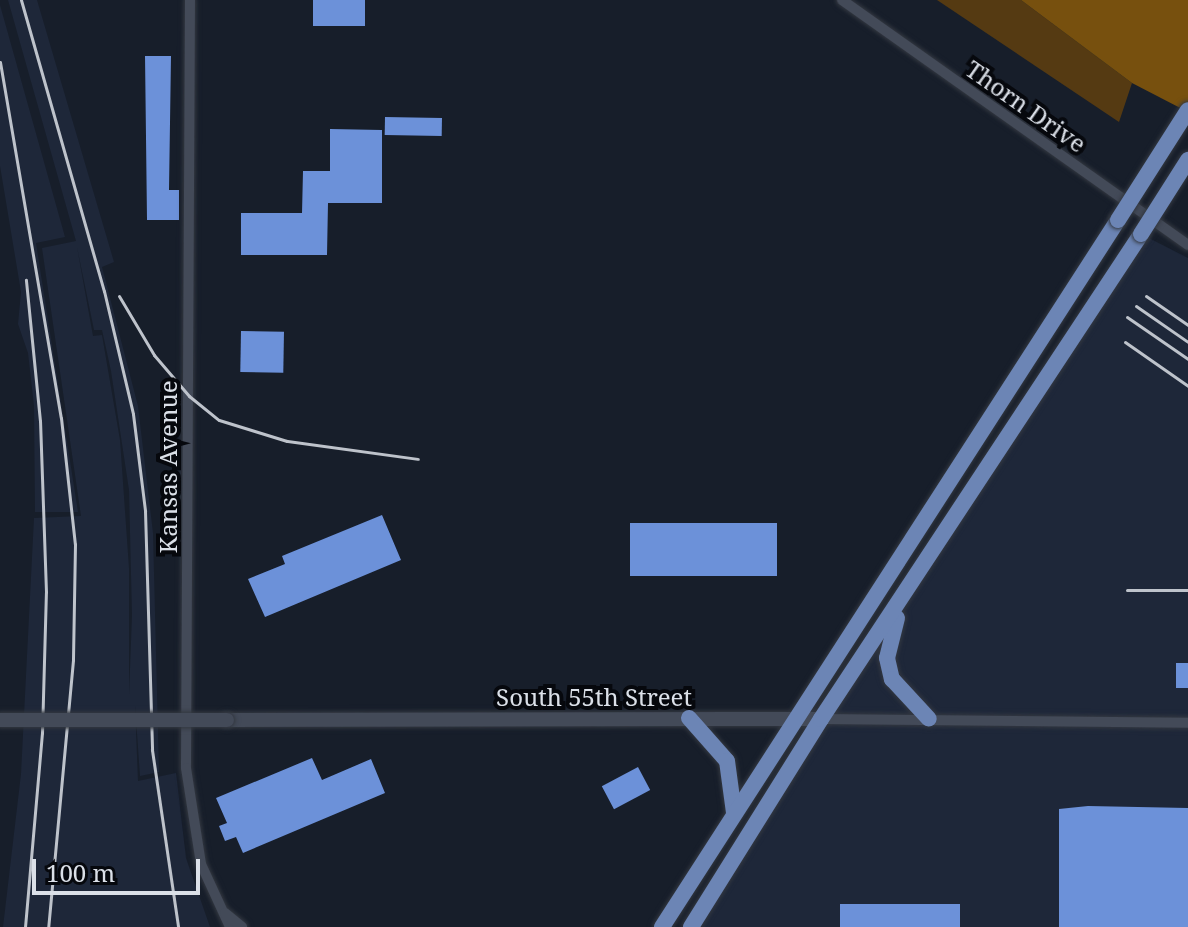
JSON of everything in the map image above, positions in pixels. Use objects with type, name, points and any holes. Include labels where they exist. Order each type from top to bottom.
[{"type":"main road","points":[[662,927],[793,719],[1188,110]]},
{"type":"main road","points":[[691,927],[821,719],[988,470],[1188,160]]},
{"type":"main road","points":[[910,585],[890,634],[887,658],[892,679],[929,719]]},
{"type":"main road","points":[[689,718],[727,761],[734,814]]},
{"type":"main road","name":"South 55th Street","points":[[0,720],[821,719]]},
{"type":"street","name":"Kansas Avenue","points":[[190,0],[184,718],[190,814],[201,864],[230,927]]},
{"type":"street","name":"Thorn Drive","points":[[842,0],[1188,245]]},
{"type":"street","name":"South 55th Street","points":[[821,719],[1188,723]]},
{"type":"street","points":[[223,912],[242,927]]},
{"type":"shaded area","points":[[8,0],[37,0],[114,262],[102,267],[138,406],[153,533],[159,772],[140,776],[135,705],[138,781],[176,773],[186,858],[210,927],[3,927],[21,774],[34,518],[81,516],[42,248],[76,241]],"holes":[[[77,247],[94,330],[102,330],[111,371],[129,490],[132,615],[129,695],[129,568],[120,440],[102,335],[93,336]]]},
{"type":"shaded area","points":[[937,0],[1021,0],[1132,83],[1119,122]]},
{"type":"shaded area","points":[[1021,0],[1188,0],[1188,112],[1132,83]]},
{"type":"shaded area","points":[[0,5],[65,237],[36,243],[78,512],[35,512],[34,406],[28,353],[18,324],[21,292],[0,166]]},
{"type":"shaded area","points":[[1141,234],[1188,258],[1188,927],[693,927]]},
{"type":"building","points":[[313,0],[365,0],[365,26],[313,26]]},
{"type":"building","points":[[145,56],[171,56],[169,190],[179,190],[179,220],[147,220]]},
{"type":"building","points":[[385,117],[442,118],[442,136],[385,135]]},
{"type":"building","points":[[330,129],[382,130],[382,203],[328,203],[327,255],[241,255],[241,213],[302,213],[303,171],[330,171]]},
{"type":"building","points":[[241,331],[284,332],[283,373],[240,372]]},
{"type":"building","points":[[382,515],[401,560],[265,617],[248,579],[285,564],[282,556]]},
{"type":"building","points":[[630,523],[777,523],[777,576],[630,576]]},
{"type":"building","points":[[1176,663],[1188,663],[1188,688],[1176,688]]},
{"type":"building","points":[[312,758],[322,780],[371,759],[385,793],[243,853],[236,837],[225,841],[219,826],[227,823],[216,798]]},
{"type":"building","points":[[638,767],[650,790],[614,809],[602,786]]},
{"type":"building","points":[[1088,806],[1188,808],[1188,927],[1059,927],[1059,809]]},
{"type":"building","points":[[840,904],[960,904],[960,927],[840,927]]},
{"type":"railway","points":[[21,0],[104,291],[133,414],[145,511],[152,750],[178,927]]},
{"type":"railway","points":[[0,62],[61,418],[75,544],[73,660],[48,927]]},
{"type":"railway","points":[[25,927],[42,733],[46,592],[40,421],[26,280]]},
{"type":"railway","points":[[119,296],[154,355],[189,396],[219,420],[287,441],[418,459]]},
{"type":"railway","points":[[1146,296],[1188,325]]},
{"type":"railway","points":[[1136,306],[1188,342]]},
{"type":"railway","points":[[1127,317],[1188,359]]},
{"type":"railway","points":[[1125,342],[1188,386]]},
{"type":"railway","points":[[1127,590],[1188,590]]}]
